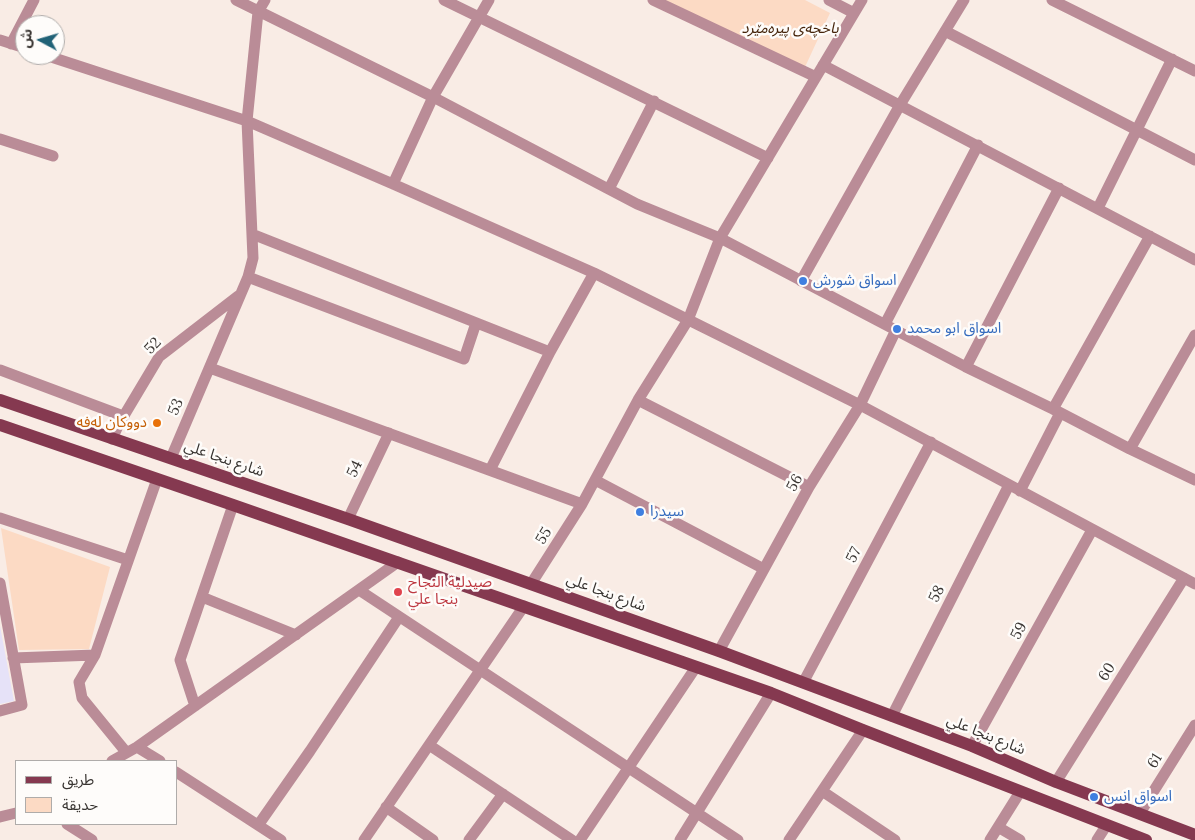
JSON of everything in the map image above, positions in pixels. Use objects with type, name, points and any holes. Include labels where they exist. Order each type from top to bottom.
[{"type":"main road","name":"شارع بنجا علي","points":[[0,400],[348,518],[719,650],[972,746],[1056,782],[1195,835]]},
{"type":"main road","points":[[0,425],[771,693],[1106,826],[1146,840]]},
{"type":"main road","points":[[575,624],[582,602]]},
{"type":"street","points":[[6,42],[34,0]]},
{"type":"street","points":[[236,0],[433,97],[637,204],[720,238],[966,367],[1195,480]]},
{"type":"street","points":[[258,12],[265,0]]},
{"type":"street","points":[[444,0],[768,158]]},
{"type":"street","points":[[394,184],[433,97],[489,0]]},
{"type":"street","points":[[653,0],[816,77]]},
{"type":"street","points":[[829,0],[854,13]]},
{"type":"street","name":"55","points":[[531,584],[582,504],[638,400],[688,320],[720,238],[862,0]]},
{"type":"street","points":[[801,280],[900,105],[964,0]]},
{"type":"street","points":[[1052,0],[1195,71]]},
{"type":"street","name":"53","points":[[171,458],[248,277],[253,258],[247,121],[258,12]]},
{"type":"street","points":[[945,31],[1195,160]]},
{"type":"street","points":[[1098,208],[1172,59]]},
{"type":"street","points":[[65,62],[247,121],[594,273],[860,405],[1195,584]]},
{"type":"street","points":[[823,65],[1195,260]]},
{"type":"street","points":[[609,189],[654,101]]},
{"type":"street","points":[[0,139],[53,156]]},
{"type":"street","name":"56","points":[[719,650],[809,488],[860,405],[890,327],[978,145]]},
{"type":"street","points":[[966,367],[1059,188]]},
{"type":"street","points":[[252,234],[550,352]]},
{"type":"street","points":[[1020,491],[1056,411],[1150,236]]},
{"type":"street","points":[[490,470],[550,352],[594,273]]},
{"type":"street","points":[[248,277],[464,359],[476,323]]},
{"type":"street","name":"52","points":[[112,439],[123,416],[160,357],[239,295]]},
{"type":"street","points":[[1130,449],[1195,335]]},
{"type":"street","points":[[210,368],[582,504]]},
{"type":"street","points":[[0,370],[123,416]]},
{"type":"street","points":[[638,400],[809,488]]},
{"type":"street","name":"54","points":[[348,518],[389,433]]},
{"type":"street","name":"57","points":[[804,681],[931,442]]},
{"type":"street","points":[[126,752],[82,698],[79,682],[95,655],[157,479]]},
{"type":"street","points":[[595,480],[764,569]]},
{"type":"street","name":"58","points":[[892,716],[1009,486]]},
{"type":"street","points":[[195,706],[180,660],[233,505]]},
{"type":"street","points":[[0,518],[128,560]]},
{"type":"street","name":"59","points":[[972,746],[1092,530]]},
{"type":"street","points":[[114,760],[137,747],[398,562]]},
{"type":"street","name":"60","points":[[1056,782],[1184,578]]},
{"type":"street","points":[[0,583],[22,705],[0,711]]},
{"type":"street","points":[[359,590],[738,840]]},
{"type":"street","points":[[202,597],[296,635]]},
{"type":"street","points":[[364,840],[524,606]]},
{"type":"street","points":[[259,824],[310,752],[399,616]]},
{"type":"street","points":[[13,658],[95,655]]},
{"type":"street","points":[[580,840],[696,666]]},
{"type":"street","points":[[680,840],[771,693]]},
{"type":"street","name":"61","points":[[1140,813],[1195,725]]},
{"type":"street","points":[[789,840],[863,730]]},
{"type":"street","points":[[429,745],[572,840]]},
{"type":"street","points":[[137,747],[158,760]]},
{"type":"street","points":[[178,773],[281,840]]},
{"type":"street","points":[[822,791],[895,840]]},
{"type":"street","points":[[990,840],[1020,792]]},
{"type":"street","points":[[469,840],[503,794]]},
{"type":"street","points":[[386,807],[433,840]]},
{"type":"street","points":[[0,817],[15,813]]},
{"type":"street","points":[[69,825],[92,840]]},
{"type":"street","points":[[1097,840],[1106,826]]},
{"type":"street","points":[[998,827],[1020,840]]},
{"type":"shaded area","points":[[0,626],[14,701],[0,704]]},
{"type":"green space","name":"باخچەی پیرەمێرد","points":[[664,0],[805,0],[830,13],[805,67]]},
{"type":"green space","points":[[1,528],[110,567],[89,649],[19,650]]},
{"type":"place","name":"اسواق شورش","points":[[803,281]]},
{"type":"place","name":"اسواق ابو محمد","points":[[897,329]]},
{"type":"place","name":"دووكان لەفە","points":[[157,423]]},
{"type":"place","name":"سيدرا","points":[[640,512]]},
{"type":"place","name":"صيدلية النجاح بنجا علي","points":[[398,592]]},
{"type":"place","name":"اسواق انس","points":[[1094,797]]}]
